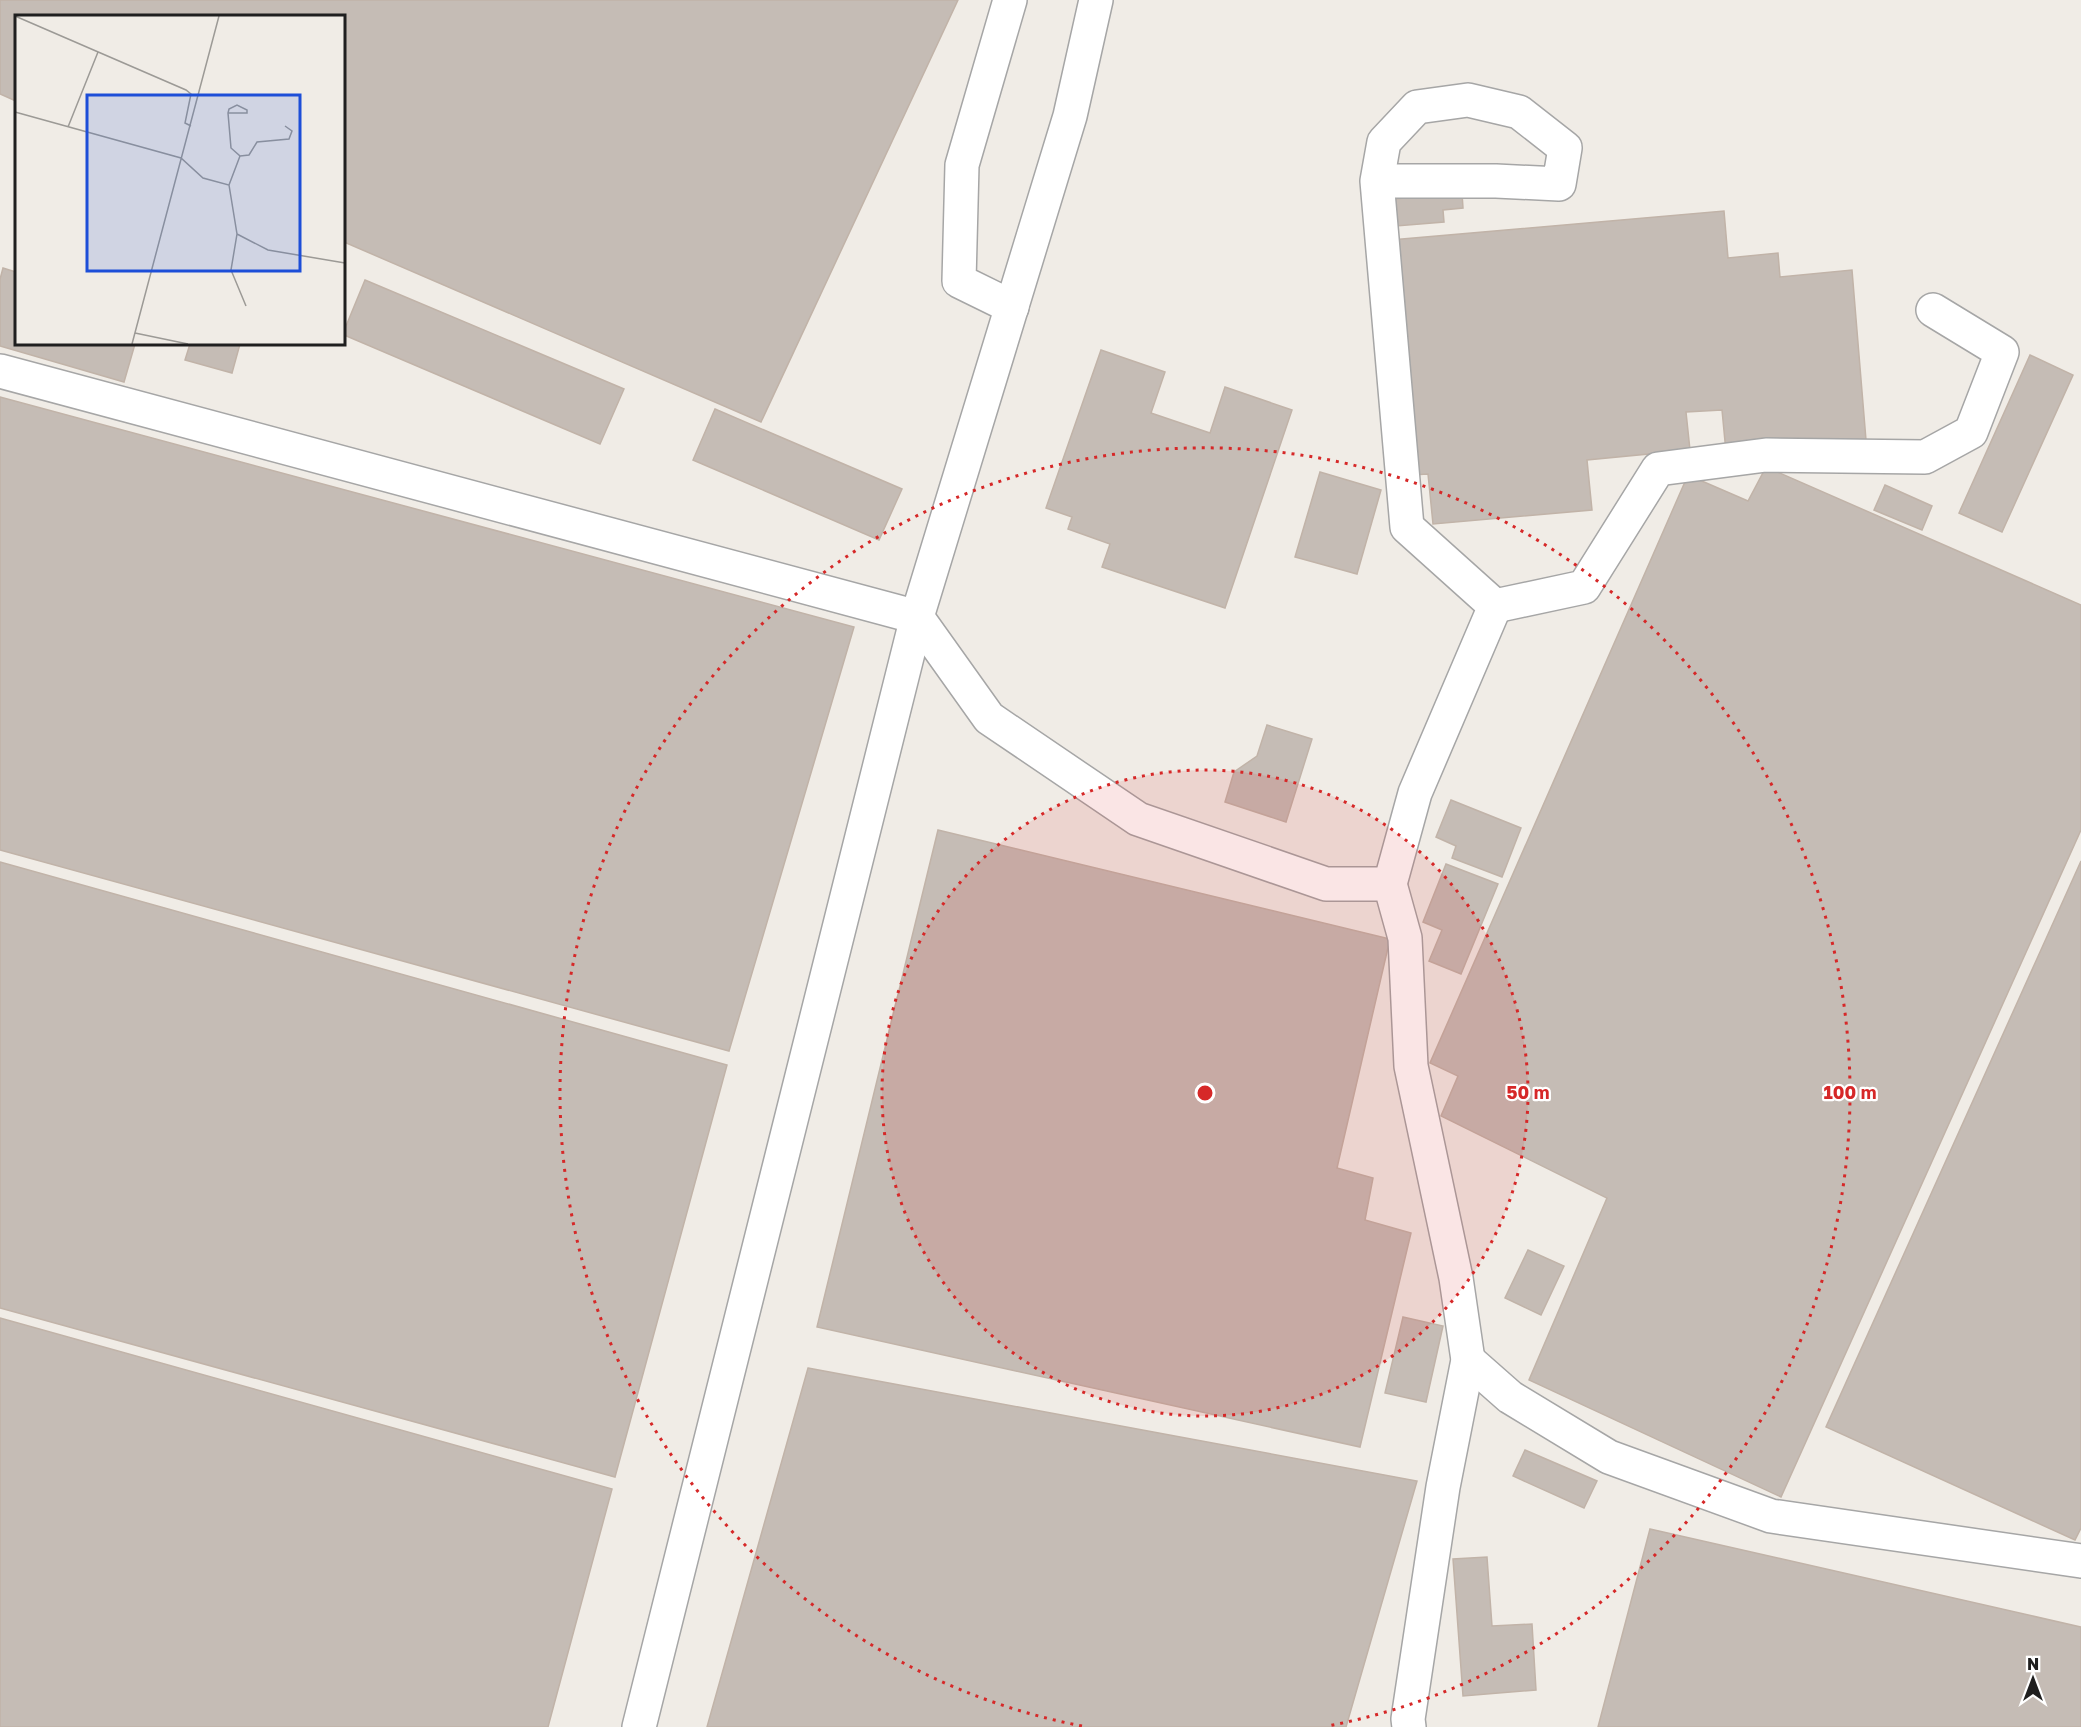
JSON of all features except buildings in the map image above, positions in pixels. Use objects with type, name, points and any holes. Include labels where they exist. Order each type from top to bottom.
[{"type":"lane","points":[[1010,0],[962,165],[959,281],[1012,307]]},
{"type":"lane","points":[[639,1727],[917,617],[1070,116],[1096,0]]},
{"type":"lane","points":[[1377,181],[1496,181],[1559,184],[1565,148],[1519,112],[1468,100],[1417,107],[1384,142],[1377,181],[1407,527],[1495,606]]},
{"type":"lane","points":[[1495,606],[1584,587],[1658,469],[1766,455],[1925,457],[1971,432],[2002,352],[1933,310]]},
{"type":"lane","points":[[0,371],[917,617],[989,718],[1138,819],[1326,884],[1390,884]]},
{"type":"lane","points":[[1409,1727],[1408,1719],[1443,1487],[1468,1360],[1456,1278],[1411,1065],[1405,938],[1390,884],[1416,793],[1495,606]]},
{"type":"lane","points":[[1468,1360],[1510,1397],[1610,1457],[1771,1516],[2081,1561]]}]
